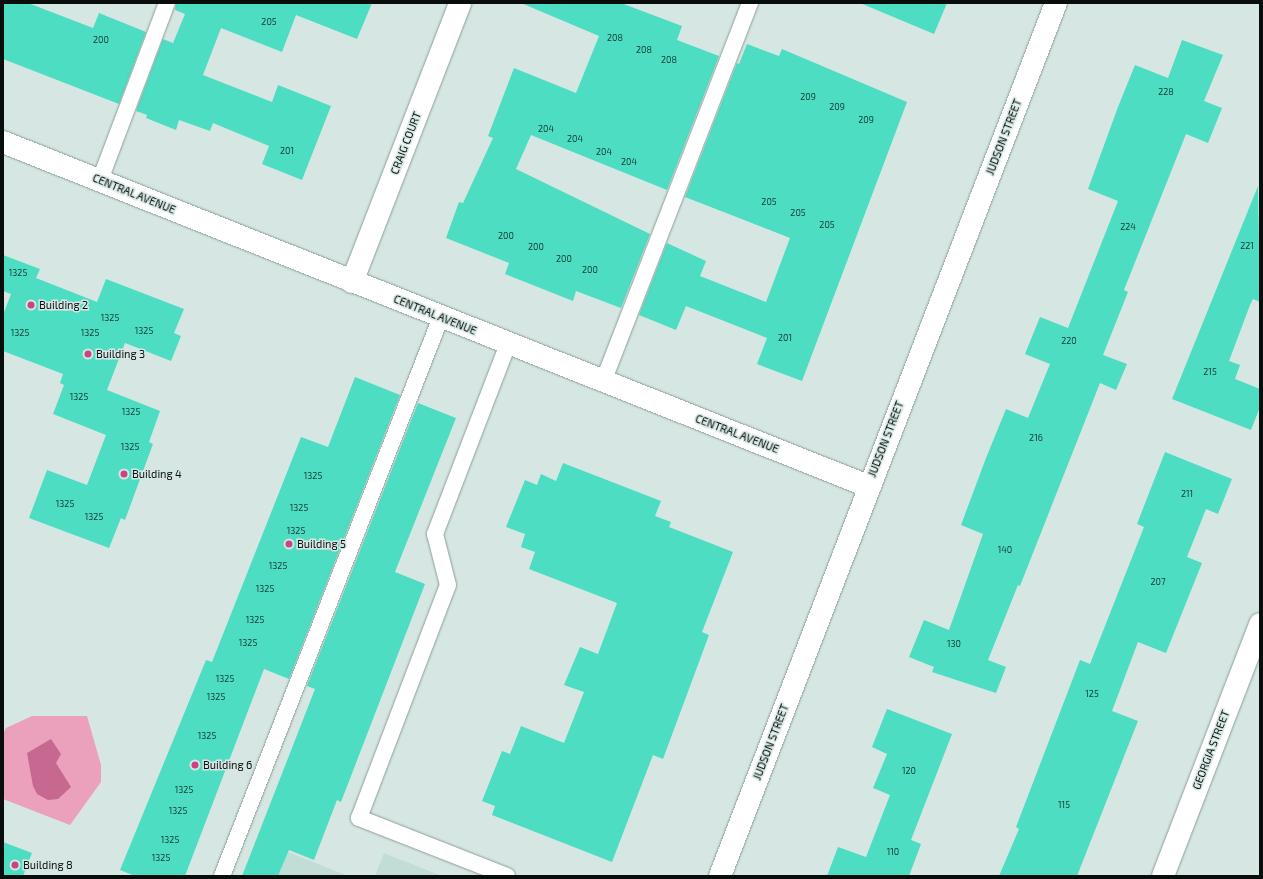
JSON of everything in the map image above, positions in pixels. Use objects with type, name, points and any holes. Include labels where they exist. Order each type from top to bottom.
[{"type":"street","name":"CRAIG COURT","points":[[352,282],[460,3]]},
{"type":"street","name":"JUDSON STREET","points":[[720,876],[868,486],[1056,3]]},
{"type":"street","name":"CENTRAL AVENUE","points":[[3,142],[441,318],[868,486]]},
{"type":"street","name":"GEORGIA STREET","points":[[1163,876],[1260,624]]},
{"type":"lane","points":[[100,180],[167,3]]},
{"type":"lane","points":[[603,382],[750,3]]},
{"type":"lane","points":[[222,876],[441,318]]},
{"type":"lane","points":[[507,876],[359,818],[448,585],[435,534],[508,344]]},
{"type":"shaded area","points":[[32,716],[87,716],[101,765],[101,782],[70,825],[3,799],[3,734],[6,728]]},
{"type":"shaded area","points":[[51,739],[61,754],[56,763],[71,787],[58,799],[48,800],[37,794],[33,786],[27,753]]},
{"type":"shaded area","points":[[288,852],[348,876],[278,876]]},
{"type":"shaded area","points":[[384,853],[442,876],[375,876]]},
{"type":"building","points":[[3,3],[28,3],[93,28],[99,13],[146,32],[119,104],[3,59]]},
{"type":"building","points":[[176,3],[372,3],[357,39],[296,15],[282,52],[221,28],[203,75],[272,102],[278,85],[331,106],[302,180],[262,164],[269,146],[213,123],[210,131],[179,120],[176,130],[146,118],[147,115],[136,111],[163,39],[173,43],[185,14],[175,10]]},
{"type":"building","points":[[521,3],[621,3],[682,26],[677,40],[719,56],[667,190],[531,135],[516,169],[650,234],[621,308],[576,291],[573,301],[505,274],[509,263],[446,238],[459,202],[463,203],[493,138],[488,136],[514,68],[576,93],[599,36]]},
{"type":"building","points":[[860,3],[947,3],[934,34]]},
{"type":"building","points":[[1182,40],[1223,55],[1204,101],[1222,108],[1208,143],[1186,134],[1124,290],[1128,292],[1103,355],[1127,364],[1116,390],[1100,383],[1020,586],[1018,585],[988,660],[1006,667],[996,693],[932,672],[934,667],[909,657],[924,620],[949,630],[983,534],[961,525],[986,458],[1006,409],[1028,418],[1050,364],[1025,354],[1040,317],[1068,328],[1118,201],[1088,189],[1118,107],[1135,65],[1168,78]]},
{"type":"building","points":[[747,44],[779,56],[782,49],[907,102],[802,381],[757,364],[767,338],[686,306],[676,330],[639,315],[667,243],[706,261],[700,276],[766,302],[790,238],[685,197],[737,63],[739,64]]},
{"type":"building","points":[[1258,186],[1260,302],[1253,299],[1229,361],[1240,365],[1235,379],[1260,389],[1260,407],[1251,430],[1172,399]]},
{"type":"building","points":[[3,255],[40,269],[36,278],[97,302],[106,279],[184,309],[174,333],[181,336],[171,361],[125,343],[107,390],[160,411],[149,442],[153,444],[125,520],[121,518],[109,548],[29,518],[47,470],[87,485],[106,435],[53,414],[64,385],[60,383],[63,374],[3,351],[3,315],[11,294],[3,291]]},
{"type":"building","points":[[355,377],[400,395],[289,679],[264,669],[185,876],[135,876],[120,870],[206,660],[212,662],[301,437],[328,447]]},
{"type":"building","points":[[418,403],[456,418],[395,572],[425,584],[341,802],[337,800],[314,860],[289,850],[278,876],[242,876],[315,689],[307,686]]},
{"type":"building","points":[[1165,452],[1232,479],[1218,514],[1206,509],[1187,557],[1202,563],[1166,653],[1138,642],[1112,711],[1138,721],[1077,876],[999,876],[1019,829],[1016,827],[1080,660],[1090,664],[1144,527],[1137,524]]},
{"type":"building","points":[[563,463],[661,501],[655,516],[671,522],[669,527],[733,552],[702,632],[709,635],[663,759],[653,755],[612,862],[492,815],[495,806],[482,801],[502,751],[510,754],[521,726],[564,743],[584,692],[564,685],[580,647],[598,654],[617,603],[529,569],[535,552],[521,547],[525,534],[506,527],[525,480],[537,485],[541,474],[556,481]]},
{"type":"building","points":[[887,709],[952,734],[911,840],[921,844],[909,876],[827,876],[838,847],[866,857],[890,795],[873,788],[887,754],[872,747]]},
{"type":"building","name":"Building 8","points":[[3,842],[32,853],[23,876],[3,876]]},
{"type":"place","name":"Building 2","points":[[31,305]]},
{"type":"place","name":"Building 3","points":[[88,354]]},
{"type":"place","name":"Building 4","points":[[124,474]]},
{"type":"place","name":"Building 5","points":[[289,544]]},
{"type":"place","name":"Building 6","points":[[195,765]]},
{"type":"place","name":"Building 8","points":[[15,865]]}]
